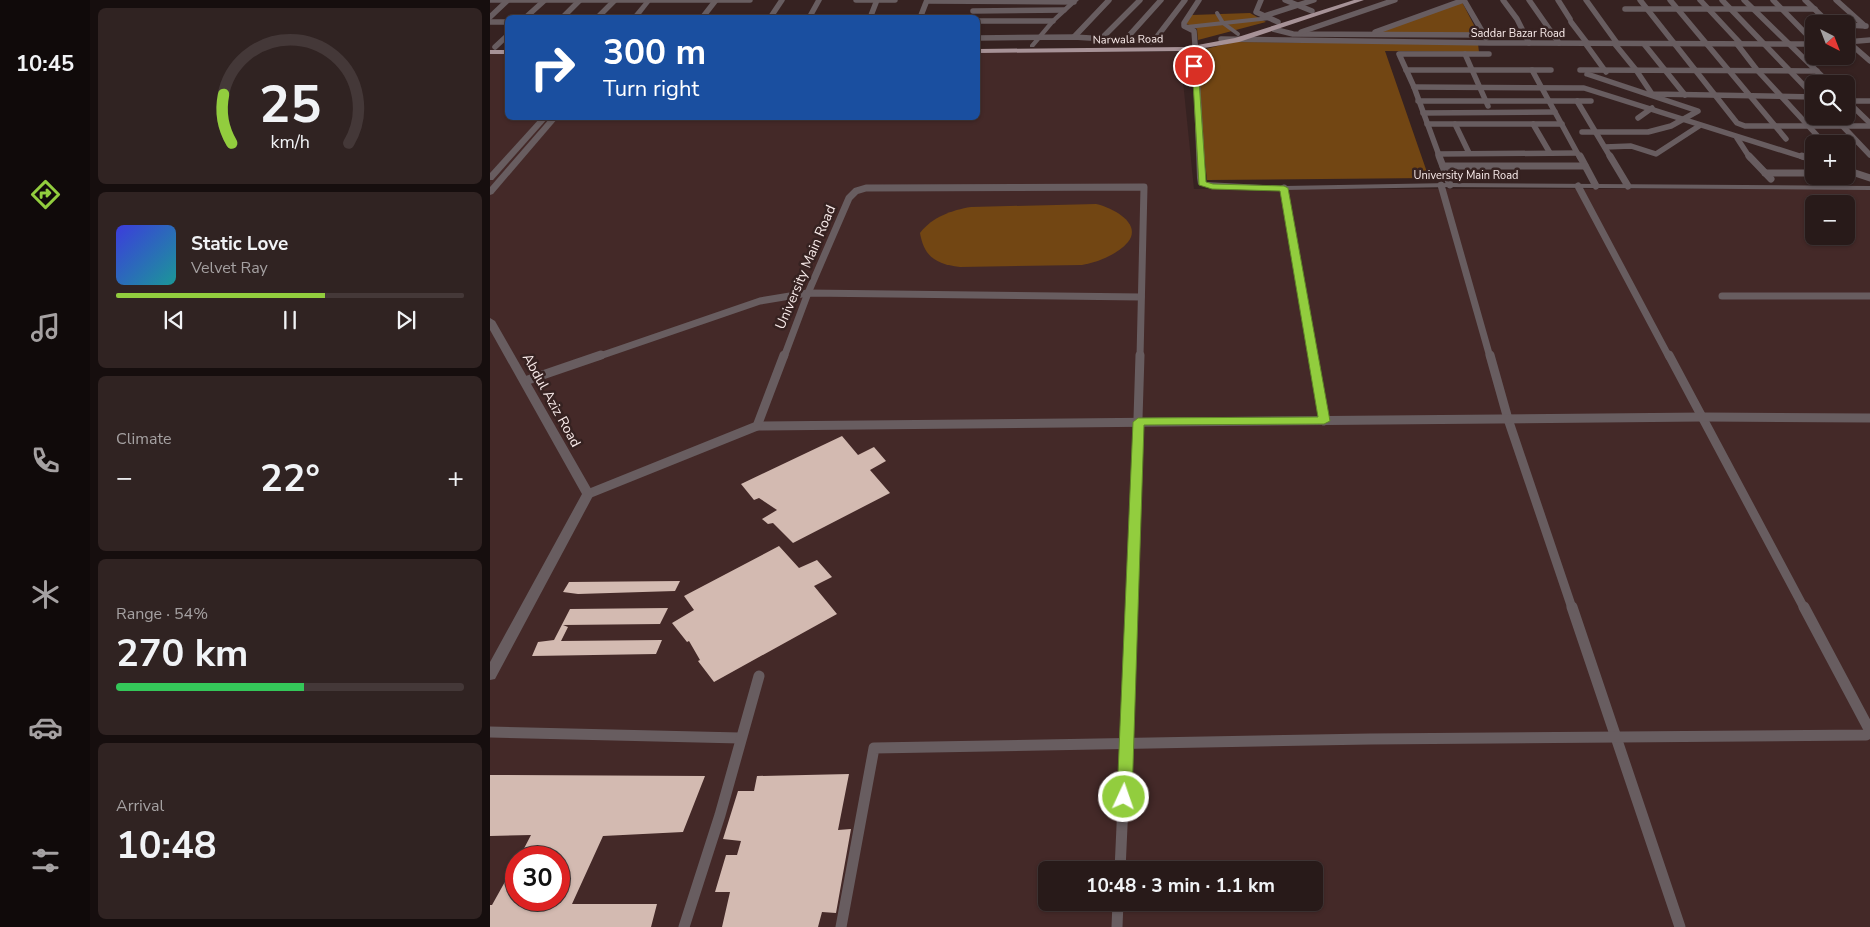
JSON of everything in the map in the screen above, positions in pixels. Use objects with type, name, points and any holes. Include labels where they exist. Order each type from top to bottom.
[{"type":"main road","name":"Narwala Road","points":[[980,46],[1194,46],[1237,37],[1346,0]]},
{"type":"main road","name":"Narwala Road","points":[[980,51],[1194,46],[1273,29],[1361,0]]},
{"type":"main road","points":[[492,49],[505,47]]},
{"type":"main road","points":[[492,49],[505,51]]},
{"type":"street","points":[[490,0],[750,0]]},
{"type":"street","points":[[490,17],[508,0]]},
{"type":"street","points":[[529,15],[545,0]]},
{"type":"street","points":[[565,15],[580,0]]},
{"type":"street","points":[[600,15],[614,0]]},
{"type":"street","points":[[636,15],[649,0]]},
{"type":"street","points":[[704,15],[716,0]]},
{"type":"street","points":[[772,15],[782,0]]},
{"type":"street","points":[[812,15],[819,0]]},
{"type":"street","points":[[856,0],[894,0]]},
{"type":"street","points":[[871,15],[877,0]]},
{"type":"street","points":[[921,15],[927,0],[1075,1]]},
{"type":"street","points":[[1074,37],[1109,0]]},
{"type":"street","points":[[1102,38],[1140,0]]},
{"type":"street","points":[[1125,40],[1161,0]]},
{"type":"street","points":[[980,38],[1074,37],[1153,42],[1185,0]]},
{"type":"street","points":[[1194,46],[1194,31],[1184,24],[1199,0]]},
{"type":"street","points":[[1261,0],[1256,12],[1278,22]]},
{"type":"street","points":[[1285,0],[1312,12]]},
{"type":"street","points":[[1187,27],[1267,17],[1314,0]]},
{"type":"street","points":[[1293,34],[1395,0]]},
{"type":"street","points":[[1368,34],[1464,0],[1489,43]]},
{"type":"street","points":[[1503,0],[1517,19],[1529,43]]},
{"type":"street","points":[[1529,0],[1559,43]]},
{"type":"street","points":[[1558,0],[1613,82]]},
{"type":"street","points":[[1586,0],[1652,94],[1805,96]]},
{"type":"street","points":[[1640,0],[1738,123],[1745,126],[1805,125]]},
{"type":"street","points":[[1670,0],[1786,139]]},
{"type":"street","points":[[1700,0],[1738,44],[1757,70],[1805,123]]},
{"type":"street","points":[[1722,0],[1805,87]]},
{"type":"street","points":[[1744,0],[1821,75]]},
{"type":"street","points":[[1773,0],[1805,33]]},
{"type":"street","points":[[1805,0],[1821,15]]},
{"type":"street","points":[[1836,0],[1868,26]]},
{"type":"street","points":[[971,15],[976,1]]},
{"type":"street","points":[[1032,46],[1053,21],[1075,1]]},
{"type":"street","points":[[1625,9],[1815,9]]},
{"type":"street","points":[[972,11],[1064,10]]},
{"type":"street","points":[[1217,13],[1223,23],[1237,37]]},
{"type":"street","points":[[980,21],[1053,21]]},
{"type":"street","points":[[490,22],[505,22]]},
{"type":"street","points":[[1855,25],[1868,26]]},
{"type":"street","points":[[1273,29],[1293,34],[1484,35]]},
{"type":"street","name":"Saddar Bazar Road","points":[[1237,37],[1489,43],[1805,43]]},
{"type":"street","points":[[492,49],[505,38]]},
{"type":"street","points":[[1855,41],[1870,40]]},
{"type":"street","points":[[1644,44],[1685,95]]},
{"type":"street","name":"University Main Road","points":[[1194,46],[1202,184],[1212,186],[1284,188],[1445,185],[1870,188]]},
{"type":"street","points":[[1855,48],[1870,61]]},
{"type":"street","points":[[1861,53],[1870,53]]},
{"type":"street","points":[[1489,54],[1399,54],[1414,87],[1442,166],[1445,185],[1508,419],[1680,927]]},
{"type":"street","points":[[1465,54],[1496,124]]},
{"type":"street","points":[[1580,70],[1727,69],[1817,71]]},
{"type":"street","points":[[1406,70],[1550,70]]},
{"type":"street","points":[[1532,70],[1596,186]]},
{"type":"street","points":[[1582,132],[1648,132],[1671,126],[1698,112],[1587,74]]},
{"type":"street","points":[[1414,87],[1584,88],[1737,138],[1805,157]]},
{"type":"street","points":[[1612,97],[1629,88]]},
{"type":"street","points":[[1638,118],[1664,100]]},
{"type":"street","points":[[1855,100],[1870,101]]},
{"type":"street","points":[[1418,101],[1591,101]]},
{"type":"street","points":[[1577,101],[1628,186]]},
{"type":"street","points":[[1855,108],[1870,124]]},
{"type":"street","points":[[1422,113],[1555,112]]},
{"type":"street","points":[[492,175],[542,120]]},
{"type":"street","points":[[490,192],[552,120]]},
{"type":"street","points":[[1427,124],[1562,124]]},
{"type":"street","points":[[1455,124],[1469,154]]},
{"type":"street","points":[[1533,124],[1550,153]]},
{"type":"street","points":[[1807,125],[1842,126],[1870,124]]},
{"type":"street","points":[[1807,125],[1816,135]]},
{"type":"street","points":[[1605,147],[1631,146],[1656,154],[1699,126]]},
{"type":"street","points":[[1842,126],[1870,155]]},
{"type":"street","points":[[530,133],[541,133]]},
{"type":"street","points":[[1737,138],[1747,154],[1771,179]]},
{"type":"street","points":[[1438,154],[1577,153]]},
{"type":"street","points":[[1442,166],[1585,166]]},
{"type":"street","points":[[492,175],[507,172]]},
{"type":"street","points":[[1765,173],[1805,173]]},
{"type":"street","points":[[1855,174],[1870,178]]},
{"type":"street","points":[[841,927],[874,748],[1127,742],[1614,736],[1866,736],[1870,732],[1578,186]]},
{"type":"street","name":"University Main Road","points":[[757,426],[808,293],[849,198],[856,191],[866,188],[1144,187],[1141,297]]},
{"type":"street","points":[[1284,188],[1324,421]]},
{"type":"street","points":[[525,382],[760,301],[808,293],[1141,297],[1127,742],[1120,861]]},
{"type":"street","points":[[1722,296],[1870,296]]},
{"type":"street","name":"Abdul Aziz Road","points":[[490,322],[588,494]]},
{"type":"street","points":[[490,675],[588,494],[757,426],[1703,417],[1870,418]]},
{"type":"street","points":[[684,927],[720,815],[740,738],[759,676]]},
{"type":"street","points":[[490,732],[740,738]]},
{"type":"street","points":[[1117,927],[1118,911]]},
{"type":"shaded area","points":[[1461,0],[1478,33],[1367,34]]},
{"type":"shaded area","points":[[1250,13],[1266,22],[1198,40],[1197,29],[1185,23],[1192,15]]},
{"type":"shaded area","points":[[1234,42],[1478,44],[1479,52],[1385,51],[1429,178],[1207,180],[1193,52]]},
{"type":"shaded area","points":[[980,52],[1180,52],[1194,189],[1870,189],[1870,927],[490,927],[490,54],[505,54],[505,120],[980,120]]},
{"type":"shaded area","points":[[1096,204],[1117,212],[1123,217],[1131,228],[1132,235],[1124,247],[1113,254],[1101,260],[1082,265],[952,266],[932,258],[928,254],[920,233],[930,223],[943,215],[971,207]]},
{"type":"building","points":[[842,436],[858,455],[874,447],[886,461],[870,470],[890,493],[793,543],[773,523],[768,524],[762,519],[777,510],[759,498],[754,500],[741,484]]},
{"type":"building","points":[[779,546],[799,568],[817,560],[832,577],[814,586],[837,614],[714,682],[698,661],[700,660],[689,641],[687,642],[672,623],[694,610],[684,596]]},
{"type":"building","points":[[680,581],[675,591],[578,594],[563,592],[569,582]]},
{"type":"building","points":[[668,608],[660,624],[563,625],[568,627],[561,641],[662,640],[656,654],[532,656],[538,642],[554,640],[570,609]]},
{"type":"building","points":[[849,774],[838,830],[851,829],[836,913],[822,912],[818,927],[722,927],[730,892],[715,892],[726,855],[737,855],[741,841],[723,839],[738,791],[754,791],[757,776]]},
{"type":"building","points":[[490,775],[705,776],[683,832],[603,836],[572,904],[657,904],[651,927],[490,927],[490,905],[492,905],[505,882],[505,911],[570,911],[570,846],[525,846],[531,835],[490,836]]},
{"type":"route","points":[[1124,797],[1138,422],[1324,421],[1284,188],[1206,186],[1202,184],[1194,66]]}]
